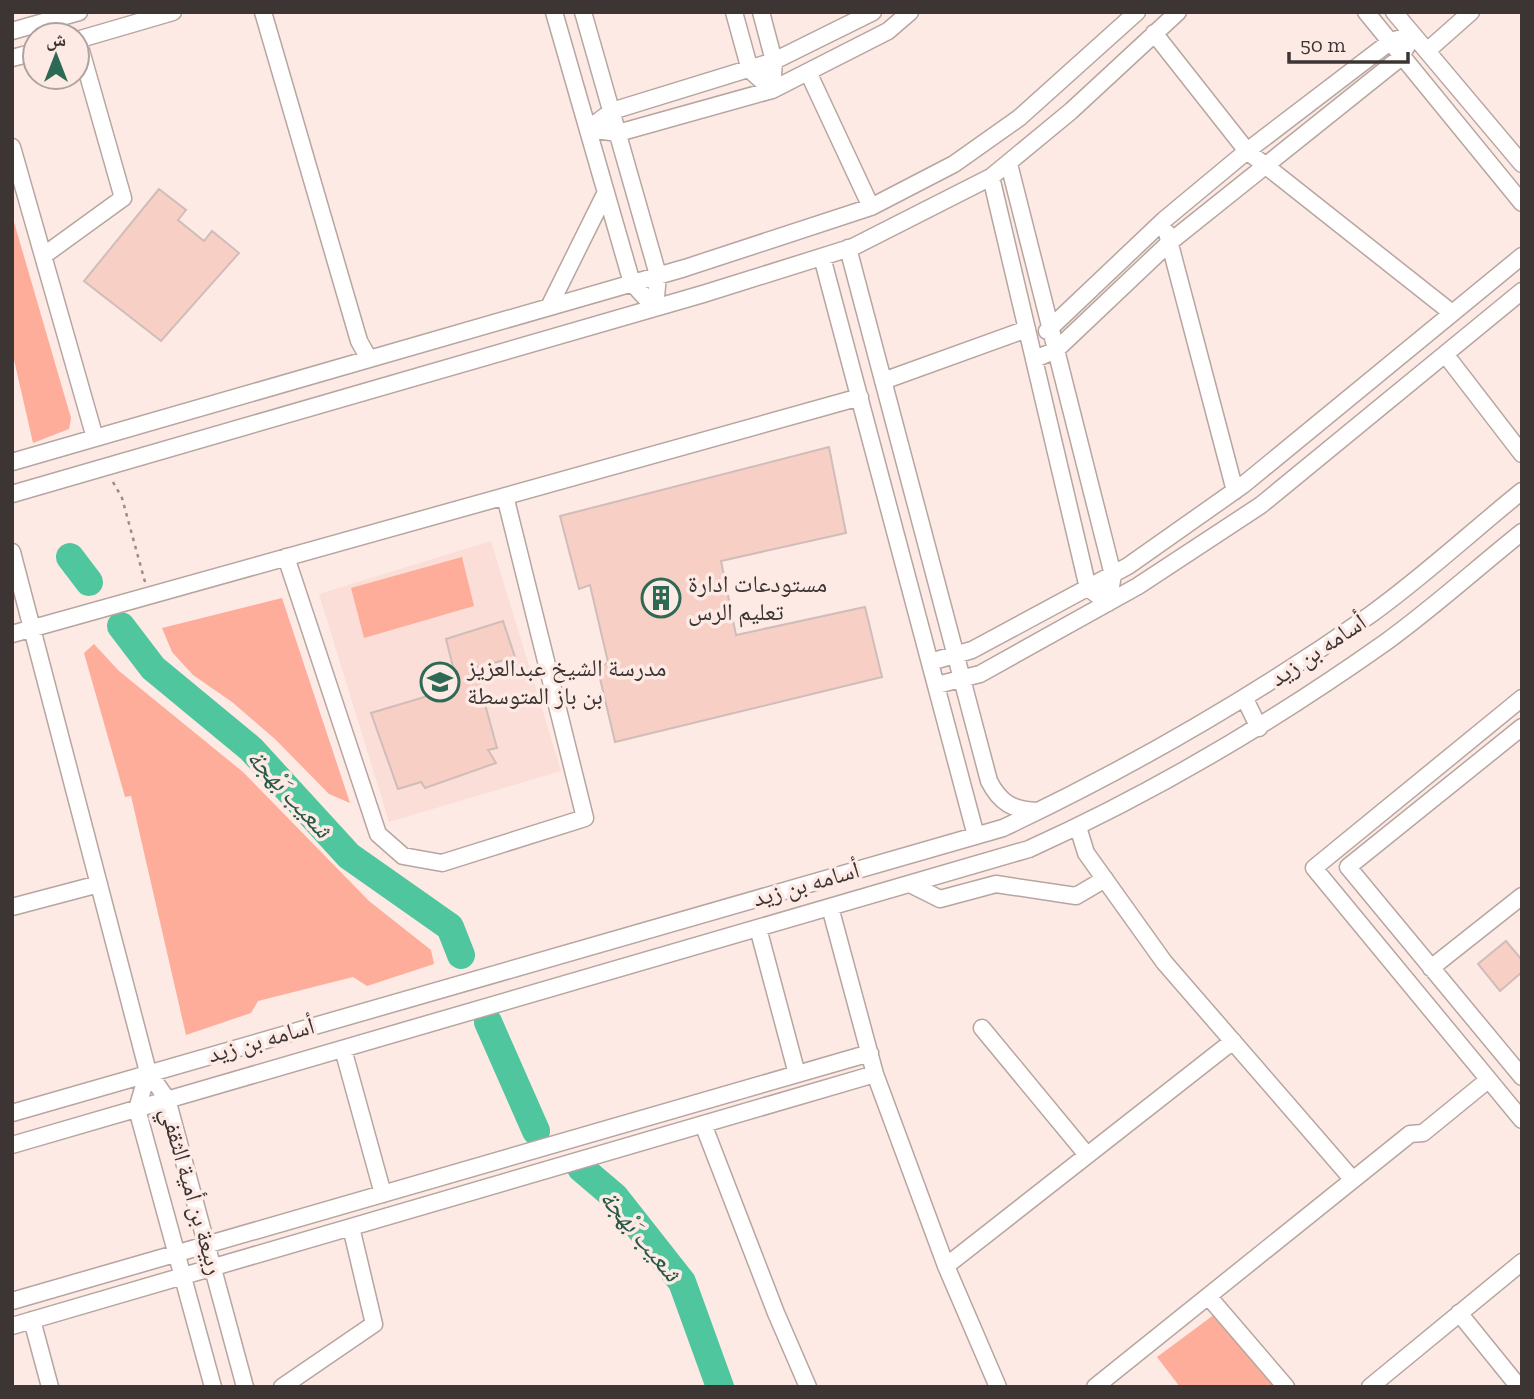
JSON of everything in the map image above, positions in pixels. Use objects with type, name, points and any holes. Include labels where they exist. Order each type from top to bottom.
[{"type":"street","points":[[55,21],[79,12]]},
{"type":"street","points":[[91,36],[173,12]]},
{"type":"street","points":[[262,12],[359,341],[369,359]]},
{"type":"street","points":[[554,12],[632,283],[655,308]]},
{"type":"street","points":[[583,12],[659,275],[655,308]]},
{"type":"street","points":[[734,12],[750,70],[772,90]]},
{"type":"street","points":[[761,12],[774,61],[772,90]]},
{"type":"street","points":[[588,129],[612,111],[774,61],[873,12]]},
{"type":"street","points":[[588,129],[618,133],[772,90],[888,31],[910,12]]},
{"type":"street","points":[[12,462],[659,275],[871,207],[954,164],[1019,118],[1137,12]]},
{"type":"street","points":[[12,494],[655,308],[848,248],[991,177],[1009,164],[1178,12]]},
{"type":"street","points":[[1366,12],[1391,41],[1400,58],[1522,203]]},
{"type":"street","points":[[1394,12],[1522,164]]},
{"type":"street","points":[[1427,51],[1471,12]]},
{"type":"street","points":[[1154,33],[1247,151],[1452,313]]},
{"type":"street","points":[[1035,359],[1049,325],[1164,220],[1247,151],[1391,41],[1413,35]]},
{"type":"street","points":[[1035,359],[1056,350],[1170,242],[1400,58],[1413,35]]},
{"type":"street","points":[[808,72],[871,207]]},
{"type":"street","points":[[43,256],[123,198],[91,88]]},
{"type":"street","points":[[12,147],[95,438]]},
{"type":"street","points":[[1009,164],[1113,575],[1108,603]]},
{"type":"street","points":[[991,177],[1088,588],[1108,603]]},
{"type":"street","points":[[549,307],[606,192]]},
{"type":"street","points":[[1164,220],[1235,491]]},
{"type":"street","points":[[848,248],[989,781],[998,798],[1018,810],[1040,811]]},
{"type":"street","points":[[930,662],[972,650],[1113,575],[1235,491],[1522,256]]},
{"type":"street","points":[[822,257],[976,836]]},
{"type":"street","points":[[937,685],[980,674],[1108,603],[1261,505],[1522,291]]},
{"type":"street","points":[[883,381],[1027,329]]},
{"type":"street","points":[[1445,354],[1522,454]]},
{"type":"street","points":[[12,634],[860,397]]},
{"type":"street","name":"أسامه بن زيد","points":[[12,1113],[1003,828],[1102,781],[1245,699],[1372,613],[1522,491]]},
{"type":"street","points":[[286,557],[378,834],[403,856],[442,863],[586,818],[505,496]]},
{"type":"street","name":"أسامه بن زيد","points":[[12,1145],[1029,849],[1078,827],[1259,728],[1388,640],[1522,532]]},
{"type":"street","points":[[12,552],[148,1072]]},
{"type":"street","points":[[1522,698],[1314,868],[1522,1120]]},
{"type":"street","points":[[1245,699],[1259,728]]},
{"type":"street","points":[[1519,1070],[1348,867],[1522,727]]},
{"type":"street","points":[[1078,827],[1086,853],[1164,962],[1353,1180]]},
{"type":"street","points":[[911,884],[940,899],[996,884],[1076,896],[1104,879]]},
{"type":"street","points":[[12,907],[99,884]]},
{"type":"street","points":[[1431,968],[1522,896]]},
{"type":"street","points":[[830,907],[875,1074],[946,1266],[998,1387]]},
{"type":"street","points":[[758,928],[797,1074]]},
{"type":"street","points":[[982,1028],[1087,1155]]},
{"type":"street","points":[[946,1266],[1233,1041]]},
{"type":"street","points":[[343,1049],[383,1194]]},
{"type":"street","points":[[12,1301],[870,1053]]},
{"type":"street","name":"ربيعة بن أمية الثقفي","points":[[148,1072],[167,1099],[245,1387]]},
{"type":"street","name":"ربيعة بن أمية الثقفي","points":[[148,1072],[137,1109],[214,1387]]},
{"type":"street","points":[[12,1326],[875,1074]]},
{"type":"street","points":[[1095,1387],[1410,1134],[1423,1133],[1488,1080]]},
{"type":"street","points":[[703,1124],[776,1313],[808,1387]]},
{"type":"street","points":[[282,1387],[374,1324],[351,1227]]},
{"type":"street","points":[[1370,1387],[1522,1262]]},
{"type":"street","points":[[1208,1296],[1286,1387]]},
{"type":"street","points":[[1459,1313],[1519,1387]]},
{"type":"street","points":[[32,1320],[50,1387]]},
{"type":"path","points":[[104,467],[122,498],[149,595]]},
{"type":"shaded area","points":[[12,215],[71,418],[69,429],[33,443],[12,351]]},
{"type":"shaded area","name":"مدرسة الشيخ عبدالعزيز بن باز المتوسطة","points":[[491,541],[561,771],[389,822],[319,594]]},
{"type":"shaded area","points":[[462,557],[474,606],[364,638],[351,588]]},
{"type":"shaded area","points":[[282,598],[350,803],[329,794],[275,739],[232,702],[193,675],[172,652],[162,628]]},
{"type":"shaded area","points":[[94,644],[119,671],[243,772],[369,901],[431,950],[434,964],[367,986],[353,977],[258,1001],[251,1013],[186,1035],[131,796],[125,797],[84,653]]},
{"type":"shaded area","points":[[1215,1314],[1277,1387],[1180,1387],[1157,1357]]},
{"type":"building","points":[[159,189],[186,210],[178,220],[204,241],[212,231],[239,253],[161,341],[84,281]]},
{"type":"building","name":"مستودعات ادارة تعليم الرس","points":[[829,447],[846,533],[721,561],[736,635],[865,607],[882,677],[615,742],[598,670],[608,662],[590,585],[579,589],[560,516]]},
{"type":"building","points":[[503,621],[515,657],[475,668],[497,748],[488,750],[496,763],[425,788],[421,782],[398,789],[371,713],[458,687],[446,639]]},
{"type":"building","points":[[1506,941],[1522,960],[1522,972],[1500,991],[1478,964]]},
{"type":"waterway","name":"شعيب بَهْجة","points":[[70,557],[89,582]]},
{"type":"waterway","name":"شعيب بَهْجة","points":[[121,626],[153,668],[251,749],[349,856],[450,927],[461,955]]},
{"type":"waterway","name":"شعيب بَهْجة","points":[[488,1022],[536,1131]]},
{"type":"waterway","name":"شعيب بَهْجة","points":[[581,1168],[615,1197],[682,1282],[720,1387]]},
{"type":"place","name":"مستودعات ادارة تعليم الرس","points":[[661,598]]},
{"type":"place","name":"مدرسة الشيخ عبدالعزيز بن باز المتوسطة","points":[[440,682]]}]
